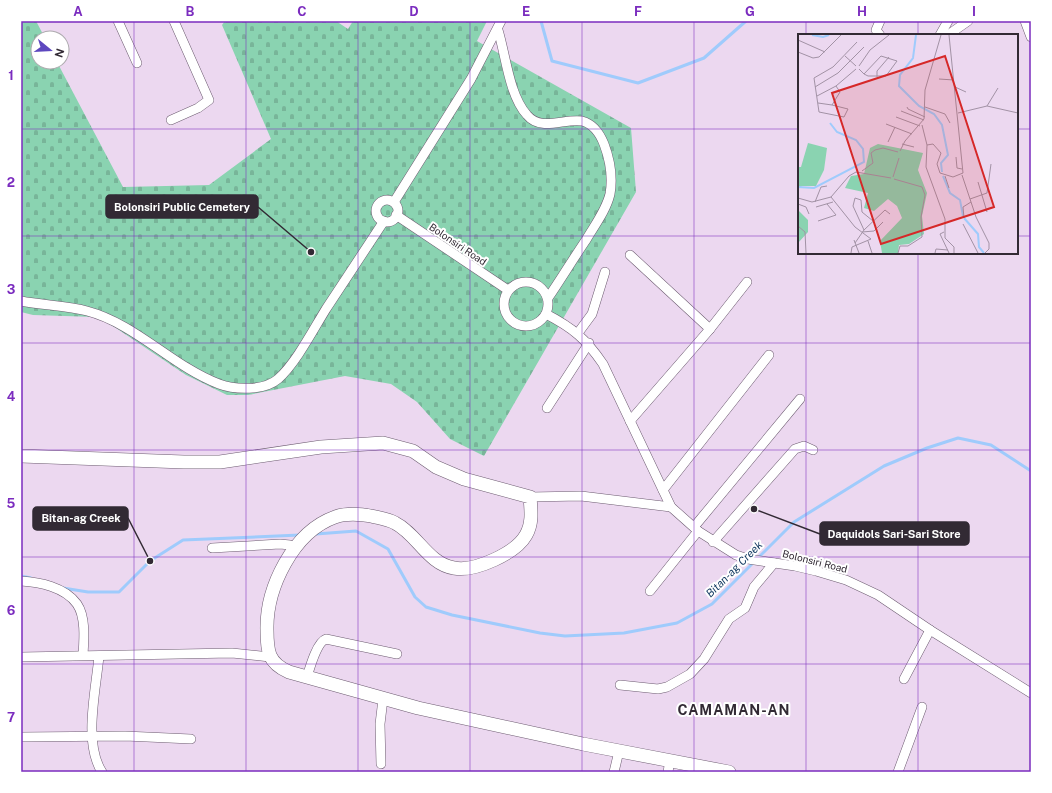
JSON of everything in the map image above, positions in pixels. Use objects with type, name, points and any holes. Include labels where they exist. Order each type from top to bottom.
[{"type":"main road","points":[[21,456],[220,462],[321,447],[383,443],[396,445],[413,451],[436,467],[464,479],[530,497],[531,516],[525,536],[500,557],[467,568],[454,568],[442,563],[428,554],[402,527],[393,522],[362,515],[336,516],[302,540],[279,578],[268,610],[267,646],[270,657],[278,667],[307,677],[418,708],[619,751],[669,766],[729,772]]},
{"type":"street","points":[[118,21],[137,63]]},
{"type":"street","points":[[171,120],[198,108],[209,100],[174,21]]},
{"type":"street","points":[[394,202],[471,79],[498,30],[501,21]]},
{"type":"street","points":[[879,34],[876,30],[880,21]]},
{"type":"street","points":[[941,34],[948,21]]},
{"type":"street","points":[[949,34],[968,21]]},
{"type":"street","points":[[1025,21],[1031,37]]},
{"type":"street","points":[[498,30],[513,86],[520,106],[528,117],[537,122],[549,124],[582,121],[592,126],[601,136],[609,156],[612,178],[610,196],[548,298],[546,314],[540,322],[528,326],[516,324],[511,320],[505,309],[504,302],[508,290],[518,283],[531,282],[542,288],[548,298]]},
{"type":"street","points":[[383,201],[394,202],[398,208],[396,215],[391,220],[384,221],[378,216],[378,206],[383,201]]},
{"type":"street","name":"Bolonsiri Road","points":[[396,215],[508,290]]},
{"type":"street","points":[[21,301],[87,311],[121,326],[195,372],[220,384],[236,387],[262,386],[277,380],[284,372],[306,342],[384,221]]},
{"type":"street","points":[[630,255],[710,329]]},
{"type":"street","points":[[578,333],[592,314],[605,272]]},
{"type":"street","points":[[630,421],[710,329],[747,282]]},
{"type":"street","name":"Bolonsiri Road","points":[[546,314],[578,333],[589,343],[611,378],[671,507],[696,529],[713,542],[736,555],[748,559],[816,571],[864,588],[878,595],[930,630],[1031,693]]},
{"type":"street","points":[[547,408],[589,343]]},
{"type":"street","points":[[663,490],[769,355]]},
{"type":"street","points":[[650,591],[696,529],[800,399]]},
{"type":"street","points":[[713,542],[795,449],[804,446],[813,450]]},
{"type":"street","points":[[530,497],[581,496],[671,507]]},
{"type":"street","points":[[212,548],[280,544],[290,545],[302,540]]},
{"type":"street","points":[[620,685],[658,688],[667,687],[690,674],[704,659],[730,619],[745,608],[754,587],[770,562]]},
{"type":"street","points":[[21,581],[42,582],[67,595],[77,604],[84,634],[82,655]]},
{"type":"street","points":[[904,678],[930,630]]},
{"type":"street","points":[[307,677],[318,647],[326,638],[397,654]]},
{"type":"street","points":[[21,657],[232,653],[270,657]]},
{"type":"street","points":[[99,656],[92,735],[94,753],[102,772]]},
{"type":"street","points":[[381,764],[380,724],[383,699]]},
{"type":"street","points":[[898,772],[922,707]]},
{"type":"street","points":[[21,737],[92,735],[191,739]]},
{"type":"street","points":[[614,772],[619,751]]},
{"type":"green space","points":[[21,21],[36,21],[41,30],[30,30],[30,70],[61,70],[123,187],[209,185],[271,139],[222,25],[225,21],[336,21],[348,29],[353,21],[487,21],[477,41],[631,128],[636,192],[484,456],[450,439],[417,402],[391,384],[345,376],[248,395],[227,395],[186,375],[116,328],[96,317],[33,315],[21,312]]},
{"type":"waterway","points":[[541,21],[552,61],[638,83],[704,58],[746,21]]},
{"type":"waterway","name":"Bitan-ag Creek","points":[[316,534],[356,531],[388,549],[415,597],[426,607],[452,615],[540,633],[565,636],[624,633],[677,623],[712,604],[794,522],[884,466],[927,448],[958,438],[991,445],[1031,471]]},
{"type":"waterway","name":"Bitan-ag Creek","points":[[63,588],[88,592],[119,592],[150,561],[183,540],[300,535]]},
{"type":"waterway","name":"Bitan-ag Creek","points":[[21,576],[31,578]]},
{"type":"place","name":"Bolonsiri Public Cemetery","points":[[311,252]]},
{"type":"place","name":"Daquidols Sari-Sari Store","points":[[754,509]]},
{"type":"place","name":"Bitan-ag Creek","points":[[150,561]]},
{"type":"district","name":"CAMAMAN-AN","points":[[734,710]]}]
